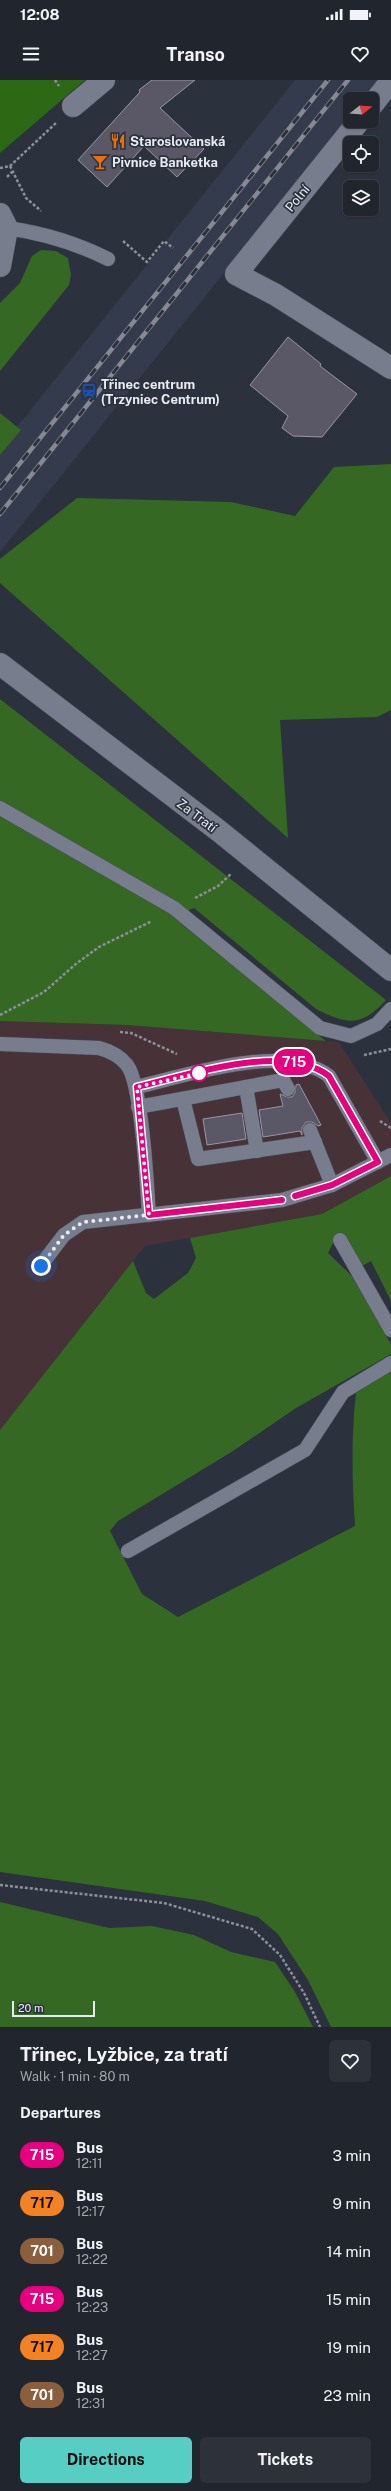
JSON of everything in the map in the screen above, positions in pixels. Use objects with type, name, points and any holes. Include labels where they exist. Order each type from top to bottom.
[{"type":"street","points":[[74,106],[104,80]]},
{"type":"street","points":[[379,96],[391,81]]},
{"type":"street","name":"Polní","points":[[353,128],[236,274],[276,295],[391,368]]},
{"type":"street","points":[[0,266],[4,221]]},
{"type":"street","name":"Za Tratí","points":[[0,664],[219,831],[391,970]]},
{"type":"lane","points":[[4,221],[76,245],[108,259]]},
{"type":"lane","points":[[0,808],[174,908],[320,1028],[351,1036],[378,1024],[391,1009]]},
{"type":"lane","points":[[0,1044],[100,1048],[110,1050],[127,1065],[137,1087],[149,1215]]},
{"type":"lane","points":[[137,1087],[247,1062],[286,1060],[306,1065],[321,1070],[329,1076],[378,1162]]},
{"type":"lane","points":[[138,1107],[283,1080],[288,1089]]},
{"type":"lane","points":[[246,1087],[257,1151]]},
{"type":"lane","points":[[183,1099],[198,1159],[257,1151],[312,1136],[332,1185]]},
{"type":"lane","points":[[41,1266],[64,1235],[83,1222],[282,1200],[332,1185],[391,1155]]},
{"type":"lane","points":[[340,1240],[391,1330]]},
{"type":"lane","points":[[128,1551],[305,1450],[343,1392],[391,1363]]},
{"type":"path","points":[[0,168],[10,166],[74,106]]},
{"type":"path","points":[[7,177],[12,172]]},
{"type":"path","points":[[0,1015],[44,992],[98,947],[119,939],[174,908],[218,886],[234,872]]},
{"type":"path","points":[[0,1885],[164,1903],[252,1929],[280,1955],[304,1993],[320,2027]]},
{"type":"shaded area","points":[[295,80],[379,80],[370,92],[343,92],[343,125],[0,552],[0,448]]},
{"type":"shaded area","points":[[0,1021],[127,1025],[339,1042],[391,1123],[391,1176],[322,1214],[145,1246],[0,1430]]},
{"type":"green space","points":[[0,80],[85,80],[0,153]]},
{"type":"green space","points":[[41,250],[56,251],[68,258],[71,275],[69,285],[0,371],[0,303],[20,283],[32,256]]},
{"type":"green space","points":[[0,413],[21,430],[0,455]]},
{"type":"green space","points":[[391,464],[391,710],[377,717],[280,720],[288,838],[0,583],[0,559],[77,498],[231,502],[295,516],[334,467]]},
{"type":"green space","points":[[0,699],[386,1000],[369,1015],[354,1021],[337,1018],[316,1009],[194,908],[173,917],[326,1041],[127,1025],[0,1021]]},
{"type":"green space","points":[[391,1176],[391,1301],[371,1261],[362,1266],[334,1241],[328,1253],[352,1276],[391,1344],[391,1354],[296,1408],[233,1451],[118,1521],[110,1531],[142,1594],[178,1617],[355,1526],[352,1459],[356,1393],[391,1371],[391,2027],[331,2027],[308,1980],[278,1934],[258,1917],[205,1901],[0,1872],[0,1430],[133,1261],[146,1293],[154,1299],[188,1273],[196,1258],[190,1238],[322,1214]]},
{"type":"green space","points":[[0,1902],[109,1928],[152,1926],[194,1935],[231,1952],[275,1962],[295,1992],[313,2027],[0,2027]]},
{"type":"building","points":[[152,80],[195,80],[160,108],[204,149],[177,177],[144,146],[107,187],[78,160],[140,92],[139,90]]},
{"type":"building","points":[[288,337],[321,364],[320,366],[357,394],[322,437],[293,436],[282,428],[288,416],[250,385]]},
{"type":"building","points":[[299,1084],[321,1125],[318,1126],[312,1122],[306,1122],[302,1128],[302,1135],[300,1131],[263,1137],[259,1110],[283,1106],[280,1094],[287,1097],[292,1097],[295,1093],[296,1085]]},
{"type":"building","points":[[242,1113],[246,1139],[207,1145],[203,1119]]},
{"type":"railway","points":[[0,488],[328,80]]},
{"type":"railway","points":[[0,514],[348,80]]},
{"type":"bus line","name":"715","points":[[282,1200],[149,1215],[137,1087],[247,1062],[286,1060],[321,1070],[329,1076],[378,1162],[332,1185],[295,1196]]},
{"type":"place","name":"Staroslovanská","points":[[118,141]]},
{"type":"place","name":"Pivnice Banketka","points":[[100,162]]},
{"type":"place","name":"Třinec centrum (Trzyniec Centrum)","points":[[89,391]]},
{"type":"route","points":[[41,1266],[64,1235],[73,1227],[83,1222],[100,1218],[149,1215],[137,1087],[204,1072],[199,1073]]}]
